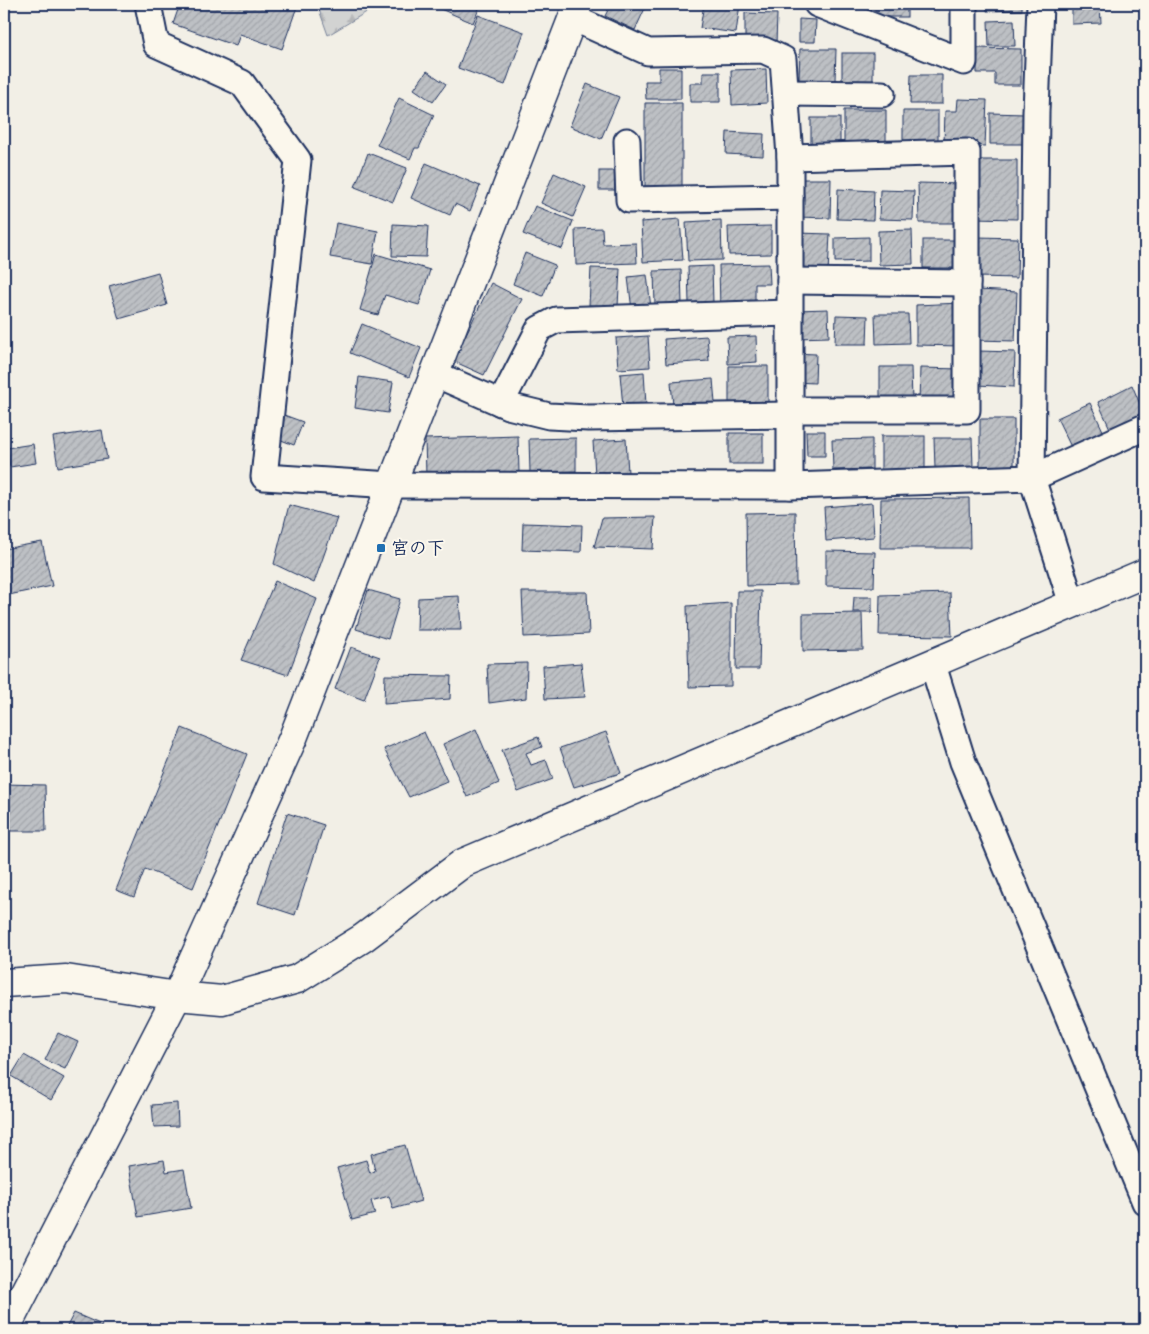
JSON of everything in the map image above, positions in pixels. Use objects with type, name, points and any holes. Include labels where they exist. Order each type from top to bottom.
[{"type":"street","points":[[148,4],[156,44],[242,83],[298,160],[264,477],[392,485],[790,486],[1032,478],[1145,427]]},
{"type":"street","points":[[817,4],[851,10],[964,62],[964,4]]},
{"type":"street","points":[[1040,4],[1036,112],[1032,478],[1072,604]]},
{"type":"street","points":[[5,1330],[177,996],[294,738],[575,11],[648,52],[763,50],[783,59],[790,157],[790,486]]},
{"type":"street","points":[[786,93],[882,94]]},
{"type":"street","points":[[627,141],[629,200],[790,197]]},
{"type":"street","points":[[435,374],[501,403],[549,416],[588,418],[966,410],[968,152],[790,157]]},
{"type":"street","points":[[790,281],[967,283]]},
{"type":"street","points":[[501,403],[539,329],[556,320],[790,313]]},
{"type":"street","points":[[4,982],[66,979],[177,996],[222,1000],[297,979],[363,938],[463,863],[1145,573]]},
{"type":"street","points":[[932,665],[963,762],[1145,1202]]},
{"type":"green space","points":[[317,4],[380,4],[328,35]]},
{"type":"building","points":[[180,4],[201,6],[202,4],[298,4],[282,49],[240,34],[236,46],[173,24]]},
{"type":"building","points":[[429,4],[481,4],[473,23]]},
{"type":"building","points":[[611,4],[647,4],[635,30],[605,16]]},
{"type":"building","points":[[704,4],[740,4],[736,33],[700,28]]},
{"type":"building","points":[[868,4],[907,4],[907,17],[868,17]]},
{"type":"building","points":[[914,4],[951,4],[951,7],[914,7]]},
{"type":"building","points":[[987,4],[1022,4],[1022,10],[987,11]]},
{"type":"building","points":[[1072,4],[1100,4],[1101,23],[1072,24]]},
{"type":"building","points":[[745,13],[777,14],[776,44],[745,44]]},
{"type":"building","points":[[478,15],[524,32],[505,85],[458,68]]},
{"type":"building","points":[[799,19],[816,20],[815,42],[799,42]]},
{"type":"building","points":[[1014,20],[1015,46],[989,46],[988,21]]},
{"type":"building","points":[[977,48],[1021,49],[1021,85],[995,85],[995,73],[977,73]]},
{"type":"building","points":[[800,49],[836,49],[835,80],[799,80]]},
{"type":"building","points":[[842,53],[873,53],[873,84],[842,84]]},
{"type":"building","points":[[659,68],[681,68],[681,99],[646,99],[645,81],[659,81]]},
{"type":"building","points":[[766,69],[767,103],[732,105],[731,70]]},
{"type":"building","points":[[427,71],[446,84],[433,102],[414,89]]},
{"type":"building","points":[[703,72],[720,72],[720,102],[690,102],[690,83],[703,83]]},
{"type":"building","points":[[911,75],[942,75],[942,104],[910,104]]},
{"type":"building","points":[[587,84],[619,97],[601,139],[570,126]]},
{"type":"building","points":[[399,98],[434,115],[419,148],[415,148],[410,159],[377,145]]},
{"type":"building","points":[[958,99],[987,100],[985,146],[944,144],[945,111],[957,111]]},
{"type":"building","points":[[645,103],[682,103],[682,191],[645,192]]},
{"type":"building","points":[[844,110],[886,110],[886,144],[844,149]]},
{"type":"building","points":[[903,111],[938,111],[938,149],[903,148]]},
{"type":"building","points":[[990,113],[1024,114],[1023,144],[990,144]]},
{"type":"building","points":[[811,118],[840,118],[840,151],[811,151]]},
{"type":"building","points":[[727,132],[764,134],[763,156],[726,154]]},
{"type":"building","points":[[368,153],[407,168],[393,202],[355,187]]},
{"type":"building","points":[[975,160],[1017,160],[1017,219],[974,218]]},
{"type":"building","points":[[426,163],[480,186],[470,211],[455,204],[450,215],[411,198]]},
{"type":"building","points":[[599,171],[617,171],[617,190],[599,190]]},
{"type":"building","points":[[554,173],[586,187],[573,217],[541,203]]},
{"type":"building","points":[[798,179],[831,179],[830,218],[797,217]]},
{"type":"building","points":[[918,183],[963,184],[963,223],[919,223]]},
{"type":"building","points":[[838,189],[874,191],[873,220],[837,219]]},
{"type":"building","points":[[880,190],[914,191],[913,220],[879,219]]},
{"type":"building","points":[[535,206],[573,221],[562,249],[523,234]]},
{"type":"building","points":[[680,219],[683,260],[643,262],[641,222]]},
{"type":"building","points":[[721,220],[722,260],[688,261],[686,222]]},
{"type":"building","points":[[336,223],[378,231],[372,264],[330,257]]},
{"type":"building","points":[[393,224],[428,226],[426,257],[392,256]]},
{"type":"building","points":[[771,226],[771,254],[729,255],[728,227]]},
{"type":"building","points":[[602,228],[603,244],[636,243],[637,263],[576,265],[575,229]]},
{"type":"building","points":[[912,230],[913,264],[879,265],[878,231]]},
{"type":"building","points":[[797,233],[830,234],[828,273],[796,272]]},
{"type":"building","points":[[869,237],[869,261],[835,262],[835,238]]},
{"type":"building","points":[[978,237],[1018,238],[1017,278],[977,277]]},
{"type":"building","points":[[923,240],[957,240],[957,268],[923,268]]},
{"type":"building","points":[[525,253],[555,265],[543,296],[513,284]]},
{"type":"building","points":[[376,254],[430,270],[419,305],[385,295],[378,315],[360,310]]},
{"type":"building","points":[[769,264],[770,284],[755,284],[755,309],[720,310],[719,265]]},
{"type":"building","points":[[712,266],[713,303],[689,303],[688,267]]},
{"type":"building","points":[[591,268],[620,269],[618,306],[589,305]]},
{"type":"building","points":[[681,270],[682,304],[655,305],[654,271]]},
{"type":"building","points":[[158,272],[167,305],[119,319],[109,286]]},
{"type":"building","points":[[647,275],[651,308],[632,310],[628,277]]},
{"type":"building","points":[[491,283],[522,299],[484,375],[453,361]]},
{"type":"building","points":[[978,290],[1017,292],[1015,341],[976,340]]},
{"type":"building","points":[[961,303],[960,346],[916,345],[916,305]]},
{"type":"building","points":[[828,309],[829,337],[797,338],[796,310]]},
{"type":"building","points":[[875,314],[908,314],[909,343],[876,344]]},
{"type":"building","points":[[836,315],[868,316],[867,344],[835,344]]},
{"type":"building","points":[[362,324],[421,348],[409,377],[350,353]]},
{"type":"building","points":[[648,336],[650,367],[618,369],[616,338]]},
{"type":"building","points":[[707,336],[709,361],[666,364],[664,339]]},
{"type":"building","points":[[756,336],[757,362],[728,364],[727,337]]},
{"type":"building","points":[[978,351],[1015,352],[1014,387],[977,385]]},
{"type":"building","points":[[793,353],[816,354],[815,383],[793,382]]},
{"type":"building","points":[[729,366],[768,366],[768,406],[729,407]]},
{"type":"building","points":[[880,367],[911,367],[912,401],[880,401]]},
{"type":"building","points":[[920,368],[961,369],[961,403],[919,403]]},
{"type":"building","points":[[644,372],[646,405],[623,407],[620,374]]},
{"type":"building","points":[[359,377],[393,382],[388,413],[355,408]]},
{"type":"building","points":[[713,379],[715,403],[673,406],[671,382]]},
{"type":"building","points":[[1132,385],[1145,416],[1112,433],[1098,402]]},
{"type":"building","points":[[1090,403],[1104,433],[1072,449],[1057,418]]},
{"type":"building","points":[[284,415],[303,422],[294,445],[276,438]]},
{"type":"building","points":[[980,419],[1014,419],[1014,466],[980,466]]},
{"type":"building","points":[[102,430],[107,459],[58,467],[53,437]]},
{"type":"building","points":[[806,431],[825,431],[825,456],[807,456]]},
{"type":"building","points":[[729,433],[763,433],[763,464],[729,464]]},
{"type":"building","points":[[518,436],[519,473],[426,475],[425,439]]},
{"type":"building","points":[[881,436],[925,436],[925,470],[881,470]]},
{"type":"building","points":[[576,438],[576,471],[530,472],[529,439]]},
{"type":"building","points":[[934,438],[972,438],[973,467],[935,468]]},
{"type":"building","points":[[626,439],[628,473],[595,475],[593,441]]},
{"type":"building","points":[[872,439],[872,469],[833,470],[832,440]]},
{"type":"building","points":[[33,444],[36,463],[10,467],[7,448]]},
{"type":"building","points":[[969,498],[970,548],[880,548],[881,499]]},
{"type":"building","points":[[872,503],[874,537],[826,541],[824,507]]},
{"type":"building","points":[[289,505],[337,518],[314,583],[274,564]]},
{"type":"building","points":[[795,512],[796,585],[747,586],[746,513]]},
{"type":"building","points":[[655,517],[653,549],[594,547],[602,518]]},
{"type":"building","points":[[523,523],[582,525],[581,552],[522,550]]},
{"type":"building","points":[[42,542],[52,586],[4,596],[4,549]]},
{"type":"building","points":[[826,551],[875,552],[874,587],[826,586]]},
{"type":"building","points":[[275,581],[317,599],[288,675],[241,660]]},
{"type":"building","points":[[368,590],[400,599],[388,639],[356,629]]},
{"type":"building","points":[[737,591],[761,591],[759,669],[736,669]]},
{"type":"building","points":[[522,592],[587,592],[589,634],[524,637]]},
{"type":"building","points":[[950,593],[952,636],[879,635],[880,595]]},
{"type":"building","points":[[459,596],[461,630],[417,630],[418,598]]},
{"type":"building","points":[[854,597],[872,597],[872,612],[853,612]]},
{"type":"building","points":[[731,603],[731,686],[689,687],[687,606]]},
{"type":"building","points":[[862,613],[863,650],[803,651],[803,614]]},
{"type":"building","points":[[351,647],[380,657],[364,700],[335,689]]},
{"type":"building","points":[[527,663],[526,698],[489,703],[487,664]]},
{"type":"building","points":[[581,663],[585,697],[545,699],[543,666]]},
{"type":"building","points":[[385,675],[451,676],[450,699],[384,704]]},
{"type":"building","points":[[182,728],[247,754],[193,888],[145,869],[134,897],[116,890]]},
{"type":"building","points":[[476,729],[499,783],[467,797],[443,744]]},
{"type":"building","points":[[424,732],[447,781],[409,797],[384,749]]},
{"type":"building","points":[[606,732],[621,773],[574,787],[560,748]]},
{"type":"building","points":[[538,737],[542,747],[526,753],[531,765],[546,760],[553,779],[518,792],[502,750]]},
{"type":"building","points":[[4,784],[45,785],[46,831],[4,831]]},
{"type":"building","points":[[287,813],[324,825],[295,915],[258,903]]},
{"type":"building","points":[[58,1033],[78,1042],[65,1069],[45,1060]]},
{"type":"building","points":[[24,1055],[64,1078],[51,1100],[11,1076]]},
{"type":"building","points":[[177,1103],[178,1126],[154,1127],[152,1105]]},
{"type":"building","points":[[405,1145],[421,1201],[393,1209],[389,1196],[371,1201],[375,1214],[352,1220],[337,1168],[366,1160],[370,1173],[375,1171],[371,1154]]},
{"type":"building","points":[[164,1160],[166,1172],[184,1169],[191,1208],[138,1217],[129,1166]]},
{"type":"building","points":[[74,1313],[102,1325],[99,1330],[65,1330]]},
{"type":"place","name":"宮の下","points":[[381,548]]}]
